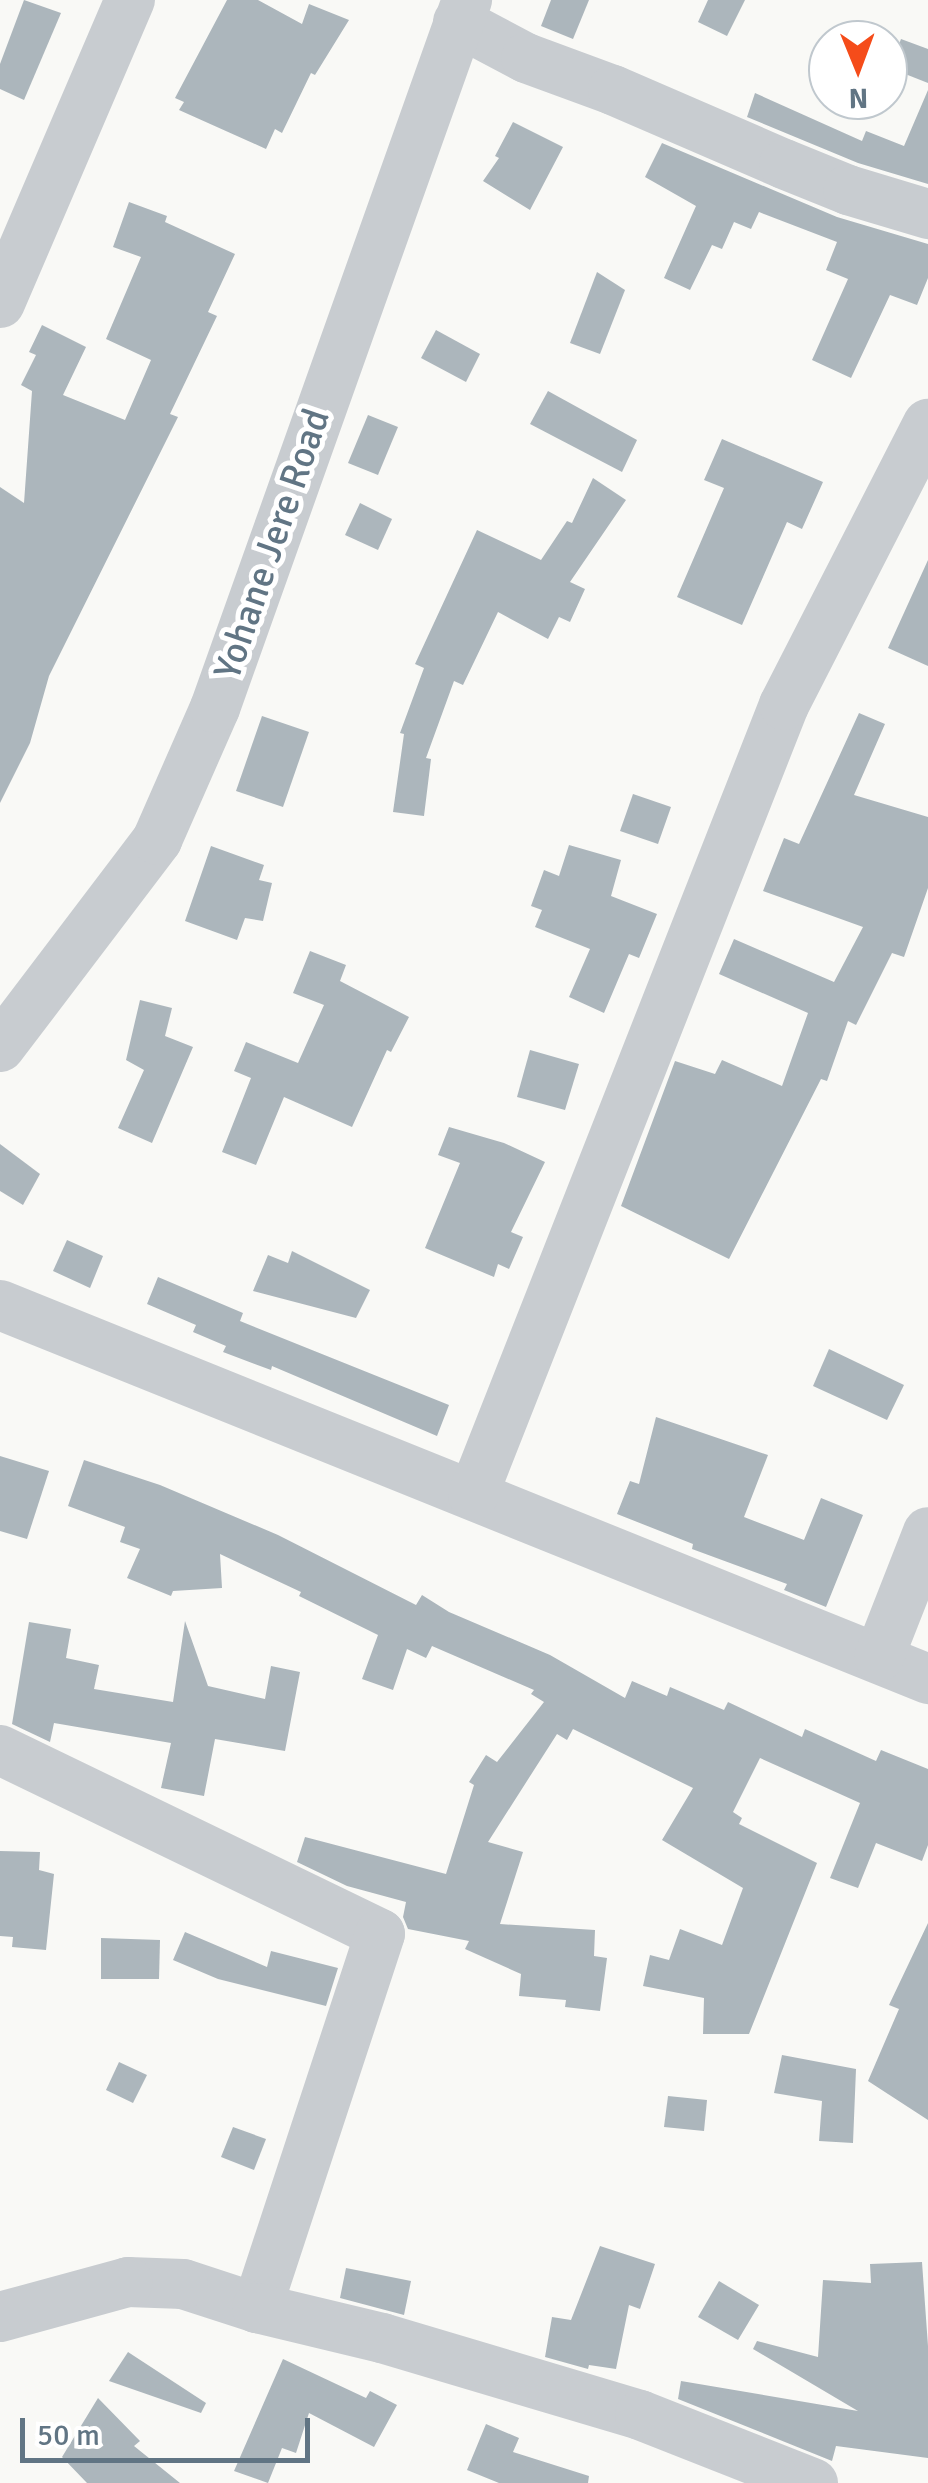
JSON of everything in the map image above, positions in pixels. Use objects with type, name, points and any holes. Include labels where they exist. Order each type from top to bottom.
[{"type":"street","points":[[0,303],[130,0]]},
{"type":"street","points":[[464,6],[526,58],[614,90],[784,164],[928,214]]},
{"type":"street","name":"Yohane Jere Road","points":[[0,1046],[157,840],[215,708],[464,6]]},
{"type":"street","points":[[474,1495],[784,705],[928,424]]},
{"type":"street","points":[[0,1305],[928,1679]]},
{"type":"street","points":[[879,1657],[928,1532]]},
{"type":"street","points":[[0,1750],[380,1934],[256,2308]]},
{"type":"street","points":[[0,2317],[128,2282],[183,2284],[640,2415],[812,2483]]},
{"type":"building","points":[[24,0],[61,13],[24,100],[0,89],[0,64]]},
{"type":"building","points":[[227,0],[258,0],[302,24],[309,4],[349,20],[315,75],[311,73],[282,133],[275,129],[266,149],[179,110],[184,102],[175,98]]},
{"type":"building","points":[[551,0],[589,0],[573,39],[541,26]]},
{"type":"building","points":[[708,0],[745,0],[727,36],[698,22]]},
{"type":"building","points":[[908,42],[928,49],[928,83],[908,75]]},
{"type":"building","points":[[928,90],[928,184],[858,163],[747,117],[755,93],[862,141],[866,131],[904,146]]},
{"type":"building","points":[[513,122],[563,147],[530,210],[483,181],[499,158],[495,156]]},
{"type":"building","points":[[662,143],[837,217],[928,244],[928,278],[917,305],[890,295],[851,378],[812,360],[848,279],[826,270],[837,242],[759,212],[751,229],[734,222],[722,249],[712,245],[690,290],[664,278],[696,206],[645,177]]},
{"type":"building","points":[[129,202],[167,216],[165,222],[235,254],[208,312],[217,316],[170,414],[178,417],[49,676],[30,743],[0,803],[0,487],[24,503],[32,391],[21,385],[36,355],[29,352],[42,325],[86,347],[63,395],[125,420],[151,360],[106,339],[141,257],[113,247]]},
{"type":"building","points":[[597,272],[625,290],[600,354],[570,343]]},
{"type":"building","points":[[436,330],[480,354],[466,382],[421,358]]},
{"type":"building","points":[[548,391],[637,440],[622,472],[530,424]]},
{"type":"building","points":[[368,415],[398,427],[378,475],[348,463]]},
{"type":"building","points":[[722,439],[823,482],[802,529],[787,522],[742,625],[677,597],[724,488],[704,480]]},
{"type":"building","points":[[593,478],[626,500],[570,582],[585,589],[570,622],[559,617],[548,639],[498,612],[463,685],[454,681],[426,758],[431,759],[424,816],[393,812],[404,734],[400,733],[424,668],[415,664],[477,530],[541,560],[567,521],[572,523]]},
{"type":"building","points":[[360,503],[392,519],[378,550],[345,535]]},
{"type":"building","points":[[928,560],[928,666],[888,648]]},
{"type":"building","points":[[859,713],[885,724],[854,795],[928,817],[928,888],[904,957],[892,953],[856,1025],[848,1021],[827,1081],[821,1079],[729,1259],[621,1206],[675,1061],[715,1074],[722,1060],[782,1086],[808,1013],[719,974],[734,939],[834,982],[863,927],[763,891],[784,838],[799,844]]},
{"type":"building","points":[[262,716],[309,732],[283,807],[236,791]]},
{"type":"building","points":[[633,794],[671,807],[658,844],[620,831]]},
{"type":"building","points":[[569,845],[621,860],[611,896],[657,914],[639,958],[629,954],[604,1013],[569,997],[590,949],[535,927],[542,910],[531,906],[544,870],[559,876]]},
{"type":"building","points":[[211,846],[264,865],[259,880],[272,883],[263,921],[245,918],[237,940],[185,921]]},
{"type":"building","points":[[310,951],[346,965],[340,981],[409,1017],[391,1052],[387,1050],[352,1127],[284,1097],[256,1165],[222,1152],[251,1078],[234,1071],[246,1042],[298,1063],[324,1005],[293,993]]},
{"type":"building","points":[[140,1000],[172,1008],[165,1036],[193,1047],[152,1143],[118,1128],[144,1070],[126,1060]]},
{"type":"building","points":[[530,1050],[579,1064],[565,1110],[517,1097]]},
{"type":"building","points":[[449,1127],[504,1143],[545,1162],[511,1232],[523,1237],[509,1269],[498,1264],[494,1277],[425,1248],[460,1163],[438,1155]]},
{"type":"building","points":[[0,1144],[40,1174],[23,1205],[0,1191]]},
{"type":"building","points":[[67,1240],[103,1256],[90,1288],[53,1271]]},
{"type":"building","points":[[292,1251],[370,1290],[356,1318],[253,1291],[268,1255],[288,1263]]},
{"type":"building","points":[[158,1277],[243,1313],[240,1321],[449,1405],[437,1436],[272,1366],[271,1370],[223,1352],[226,1346],[193,1332],[196,1325],[147,1304]]},
{"type":"building","points":[[829,1349],[904,1385],[887,1420],[813,1386]]},
{"type":"building","points":[[656,1417],[768,1455],[744,1517],[804,1540],[821,1498],[863,1515],[826,1607],[784,1590],[787,1584],[692,1549],[693,1544],[617,1514],[630,1481],[639,1484]]},
{"type":"building","points":[[0,1456],[49,1471],[27,1539],[0,1531]]},
{"type":"building","points":[[84,1460],[160,1485],[278,1535],[416,1605],[422,1595],[449,1612],[550,1655],[625,1698],[632,1681],[667,1696],[670,1687],[724,1710],[728,1702],[802,1737],[805,1729],[876,1761],[881,1750],[928,1769],[928,1845],[922,1861],[876,1843],[858,1888],[830,1878],[860,1803],[760,1758],[733,1812],[742,1818],[739,1824],[817,1863],[749,2034],[703,2034],[704,1998],[643,1986],[650,1955],[669,1960],[680,1929],[722,1945],[743,1888],[662,1840],[693,1788],[573,1729],[567,1740],[557,1734],[488,1842],[523,1852],[500,1924],[595,1930],[594,1956],[607,1958],[600,2011],[565,2007],[566,2000],[519,1996],[521,1974],[465,1949],[469,1941],[408,1929],[403,1917],[406,1902],[347,1886],[297,1862],[305,1837],[446,1874],[474,1785],[469,1782],[486,1755],[497,1762],[544,1702],[531,1694],[534,1690],[432,1646],[426,1658],[407,1649],[393,1690],[362,1679],[378,1635],[299,1596],[301,1592],[220,1554],[222,1588],[173,1591],[171,1596],[127,1578],[140,1549],[120,1542],[125,1527],[68,1506]]},
{"type":"building","points":[[185,1621],[208,1686],[265,1699],[271,1666],[300,1672],[285,1751],[215,1739],[204,1796],[161,1788],[171,1743],[54,1723],[50,1742],[12,1724],[29,1622],[71,1629],[66,1658],[99,1665],[94,1689],[173,1702]]},
{"type":"building","points":[[0,1851],[40,1852],[39,1870],[54,1874],[46,1950],[12,1947],[13,1937],[0,1936]]},
{"type":"building","points":[[928,1923],[928,2120],[868,2081],[899,2009],[889,2005]]},
{"type":"building","points":[[185,1932],[267,1967],[271,1951],[338,1968],[326,2006],[218,1979],[173,1960]]},
{"type":"building","points":[[101,1938],[160,1940],[159,1979],[101,1979]]},
{"type":"building","points":[[782,2055],[856,2069],[853,2143],[819,2141],[822,2101],[774,2093]]},
{"type":"building","points":[[119,2062],[147,2075],[133,2103],[106,2090]]},
{"type":"building","points":[[668,2096],[707,2100],[704,2131],[664,2127]]},
{"type":"building","points":[[233,2127],[266,2139],[254,2170],[221,2157]]},
{"type":"building","points":[[600,2246],[655,2264],[640,2309],[629,2305],[616,2369],[589,2365],[588,2369],[545,2357],[552,2317],[571,2320]]},
{"type":"building","points":[[922,2262],[928,2346],[928,2458],[836,2446],[832,2461],[678,2399],[681,2381],[858,2411],[753,2349],[757,2341],[818,2357],[823,2280],[871,2283],[870,2264]]},
{"type":"building","points":[[346,2268],[411,2281],[404,2315],[340,2298]]},
{"type":"building","points":[[719,2281],[759,2305],[738,2340],[698,2317]]},
{"type":"building","points":[[128,2352],[206,2403],[201,2413],[109,2381]]},
{"type":"building","points":[[283,2359],[366,2398],[370,2391],[397,2405],[374,2447],[309,2413],[296,2453],[282,2448],[268,2483],[234,2471]]},
{"type":"building","points":[[98,2398],[140,2441],[134,2446],[180,2483],[87,2483],[62,2457]]},
{"type":"building","points":[[486,2424],[519,2438],[513,2452],[589,2476],[588,2483],[499,2483],[467,2470]]}]
